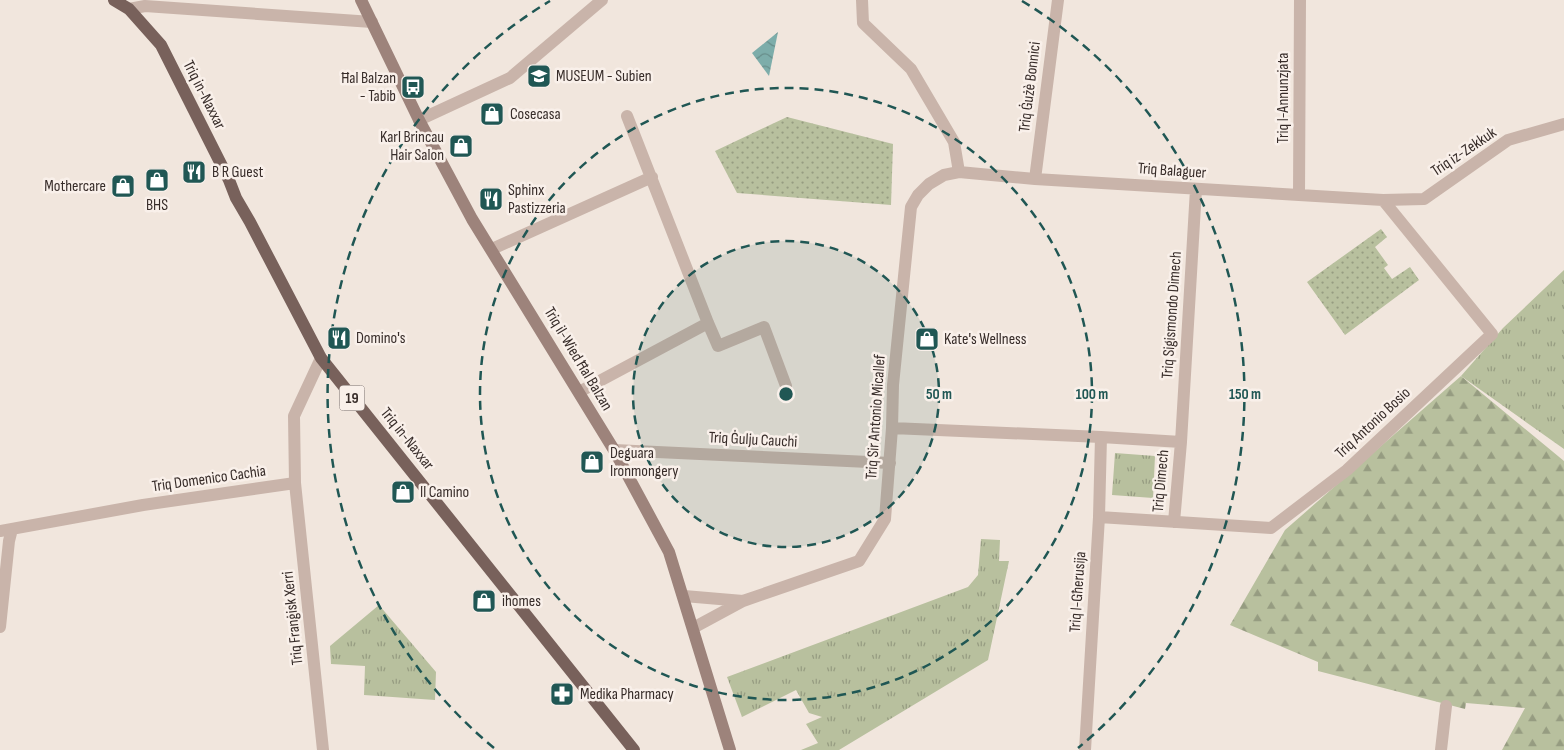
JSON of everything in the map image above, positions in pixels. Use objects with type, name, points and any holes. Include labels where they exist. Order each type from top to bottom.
[{"type":"main road","name":"Triq in-Naxxar","points":[[114,0],[128,9],[161,45],[229,180],[236,198],[321,358],[634,750]]},
{"type":"main road","name":"Triq il-Wied Ħal Balzan","points":[[361,0],[419,120],[472,219],[614,450],[669,552],[730,750]]},
{"type":"street","points":[[419,120],[510,78],[602,0]]},
{"type":"street","points":[[862,0],[863,23],[911,69],[954,142],[959,172]]},
{"type":"street","name":"Triq Ġużè Bonnici","points":[[1035,179],[1058,0]]},
{"type":"street","name":"Triq l-Annunzjata","points":[[1299,195],[1300,0]]},
{"type":"street","points":[[128,9],[146,6],[372,22]]},
{"type":"street","points":[[627,116],[718,346],[764,327],[786,386]]},
{"type":"street","name":"Triq iz-Zekkuk","points":[[1383,200],[1424,199],[1508,140],[1564,124]]},
{"type":"street","name":"Triq Balaguer","points":[[959,172],[1035,179],[1383,200]]},
{"type":"street","name":"Triq Sir Antonio Micallef","points":[[693,628],[743,601],[859,561],[885,518],[890,463],[893,385],[911,207],[918,195],[929,184],[944,175],[959,172]]},
{"type":"street","points":[[492,249],[652,177]]},
{"type":"street","name":"Triq Sigismondo Dimech","points":[[1180,442],[1196,189]]},
{"type":"street","name":"Triq Antonio Bosio","points":[[1099,517],[1271,528],[1346,470],[1492,334],[1383,200]]},
{"type":"street","points":[[579,392],[708,323]]},
{"type":"street","points":[[295,483],[294,416],[321,358]]},
{"type":"street","points":[[892,428],[1180,442]]},
{"type":"street","name":"Triq l-Għerusija","points":[[1084,750],[1099,517],[1101,437]]},
{"type":"street","name":"Triq Dimech","points":[[1174,522],[1180,442]]},
{"type":"street","name":"Triq Ġulju Cauchi","points":[[614,450],[890,463]]},
{"type":"street","name":"Triq Domenico Cachia","points":[[6,530],[143,505],[295,483]]},
{"type":"street","name":"Triq Franġisk Xerri","points":[[295,483],[323,750]]},
{"type":"street","points":[[0,627],[9,541],[6,530]]},
{"type":"street","name":"Triq Sir Antonio Micallef","points":[[684,596],[743,601]]},
{"type":"street","points":[[1441,750],[1446,706]]},
{"type":"green space","points":[[787,117],[893,144],[891,205],[737,193],[715,151]]},
{"type":"green space","points":[[1381,229],[1387,237],[1375,247],[1388,265],[1384,268],[1392,279],[1410,267],[1419,280],[1345,335],[1307,282]]},
{"type":"green space","points":[[1564,270],[1564,449],[1461,376],[1503,328]]},
{"type":"green space","points":[[1461,376],[1564,461],[1564,750],[1502,750],[1525,708],[1466,703],[1465,709],[1318,671],[1318,662],[1230,625],[1285,530]]},
{"type":"green space","points":[[1115,453],[1155,456],[1153,498],[1112,495]]},
{"type":"green space","points":[[981,539],[1000,540],[999,561],[1009,561],[988,660],[839,750],[801,750],[818,743],[806,724],[822,717],[809,713],[796,690],[742,717],[727,677],[968,587],[978,575]]},
{"type":"green space","points":[[379,605],[436,672],[435,700],[364,695],[365,666],[331,664],[330,646]]},
{"type":"water","points":[[778,32],[769,76],[752,53]]},
{"type":"place","name":"MUSEUM - Subien","points":[[539,76]]},
{"type":"place","name":"Ħal Balzan - Tabib","points":[[413,87]]},
{"type":"place","name":"Cosecasa","points":[[492,114]]},
{"type":"place","name":"Karl Brincau Hair Salon","points":[[461,146]]},
{"type":"place","name":"B R Guest","points":[[194,172]]},
{"type":"place","name":"BHS","points":[[157,180]]},
{"type":"place","name":"Mothercare","points":[[123,186]]},
{"type":"place","name":"Sphinx Pastizzeria","points":[[491,199]]},
{"type":"place","name":"Domino's","points":[[339,338]]},
{"type":"place","name":"Kate's Wellness","points":[[927,339]]},
{"type":"place","name":"Deguara Ironmongery","points":[[592,462]]},
{"type":"place","name":"Il Camino","points":[[403,492]]},
{"type":"place","name":"ihomes","points":[[484,601]]},
{"type":"place","name":"Medika Pharmacy","points":[[562,694]]}]
